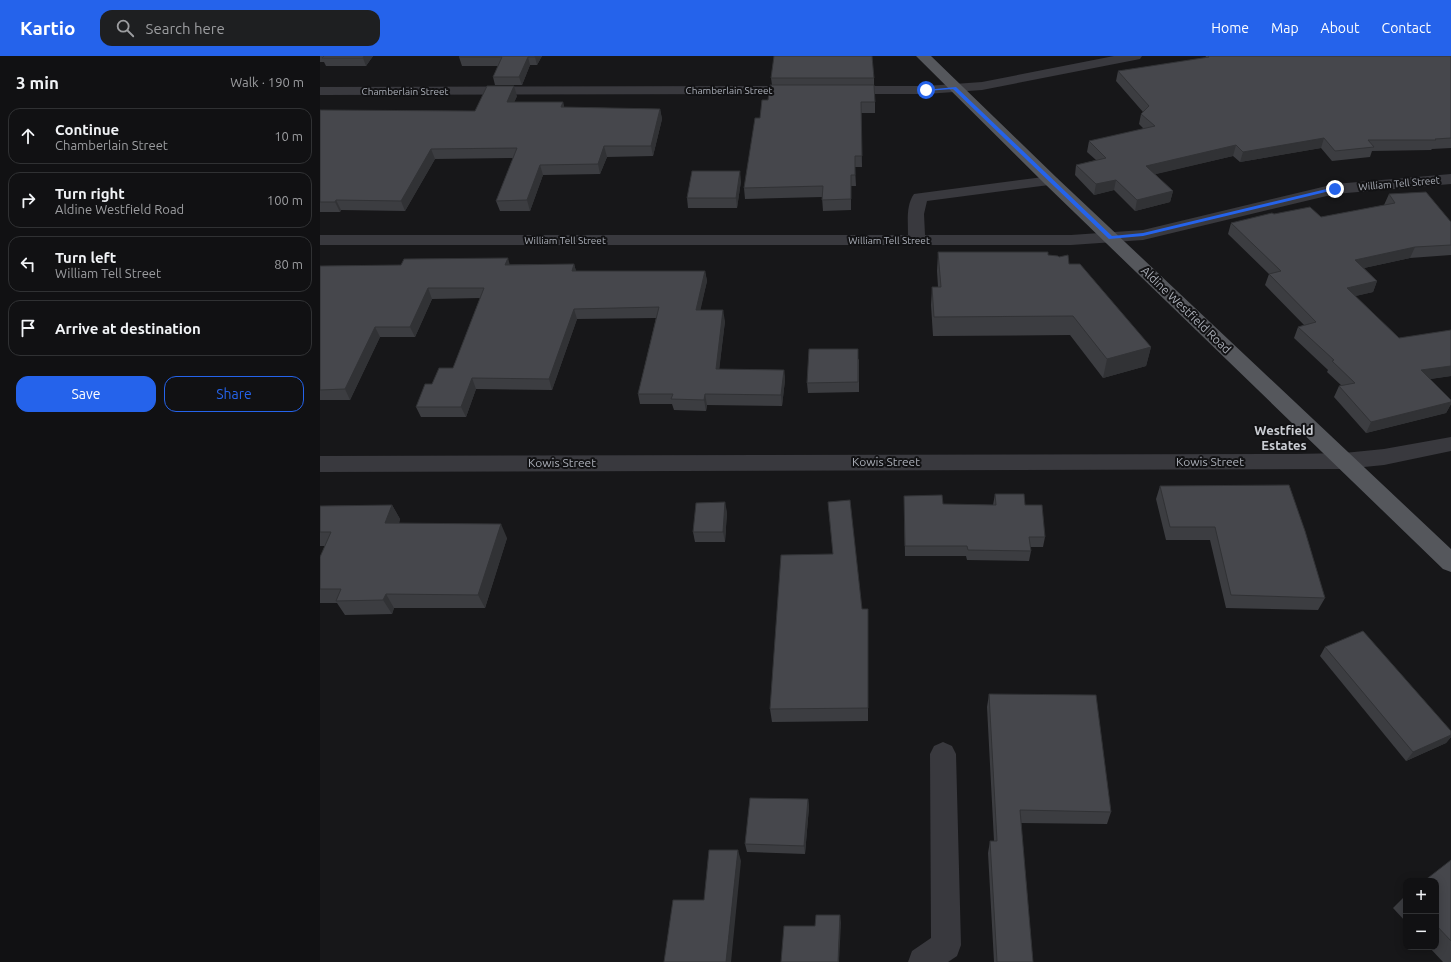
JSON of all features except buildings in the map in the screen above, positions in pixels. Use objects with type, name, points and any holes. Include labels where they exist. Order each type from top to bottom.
[{"type":"main road","name":"Aldine Westfield Road","points":[[923,56],[954,88],[1451,563]]},
{"type":"street","points":[[830,90],[926,90],[982,86],[1135,56]]},
{"type":"street","name":"Chamberlain Street","points":[[320,91],[814,90]]},
{"type":"street","name":"William Tell Street","points":[[320,240],[1071,240],[1111,238],[1143,235],[1335,189],[1451,179]]},
{"type":"street","points":[[917,240],[916,214],[920,198],[1051,181]]},
{"type":"street","name":"Kowis Street","points":[[320,464],[1344,461],[1384,457],[1451,444]]},
{"type":"street","points":[[923,962],[946,945],[944,754]]},
{"type":"district","name":"Westfield Estates","points":[[1284,438]]},
{"type":"route","points":[[926,90],[954,88],[1111,238],[1143,235],[1335,189]]}]
